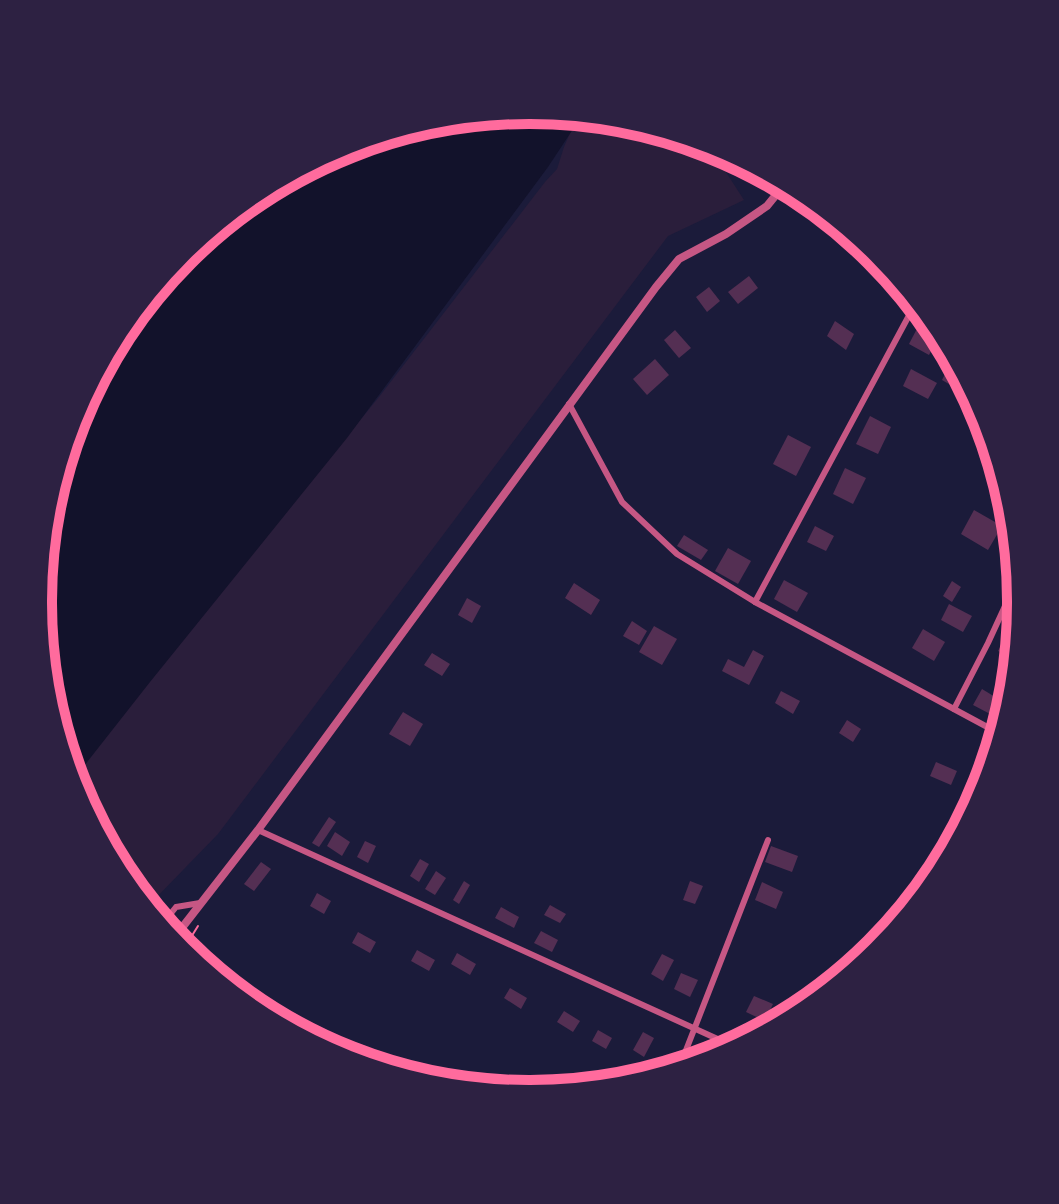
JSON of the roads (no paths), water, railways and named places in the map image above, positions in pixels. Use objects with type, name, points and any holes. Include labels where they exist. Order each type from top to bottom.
[{"type":"street","points":[[181,929],[258,830],[647,298],[679,259],[726,234],[767,206],[777,194]]},
{"type":"street","points":[[755,602],[910,314]]},
{"type":"street","points":[[569,404],[622,502],[677,554],[755,602],[990,729]]},
{"type":"street","points":[[954,709],[1007,602]]},
{"type":"street","points":[[258,830],[719,1040]]},
{"type":"street","points":[[685,1053],[768,840]]},
{"type":"street","points":[[169,916],[176,907],[200,903]]}]
